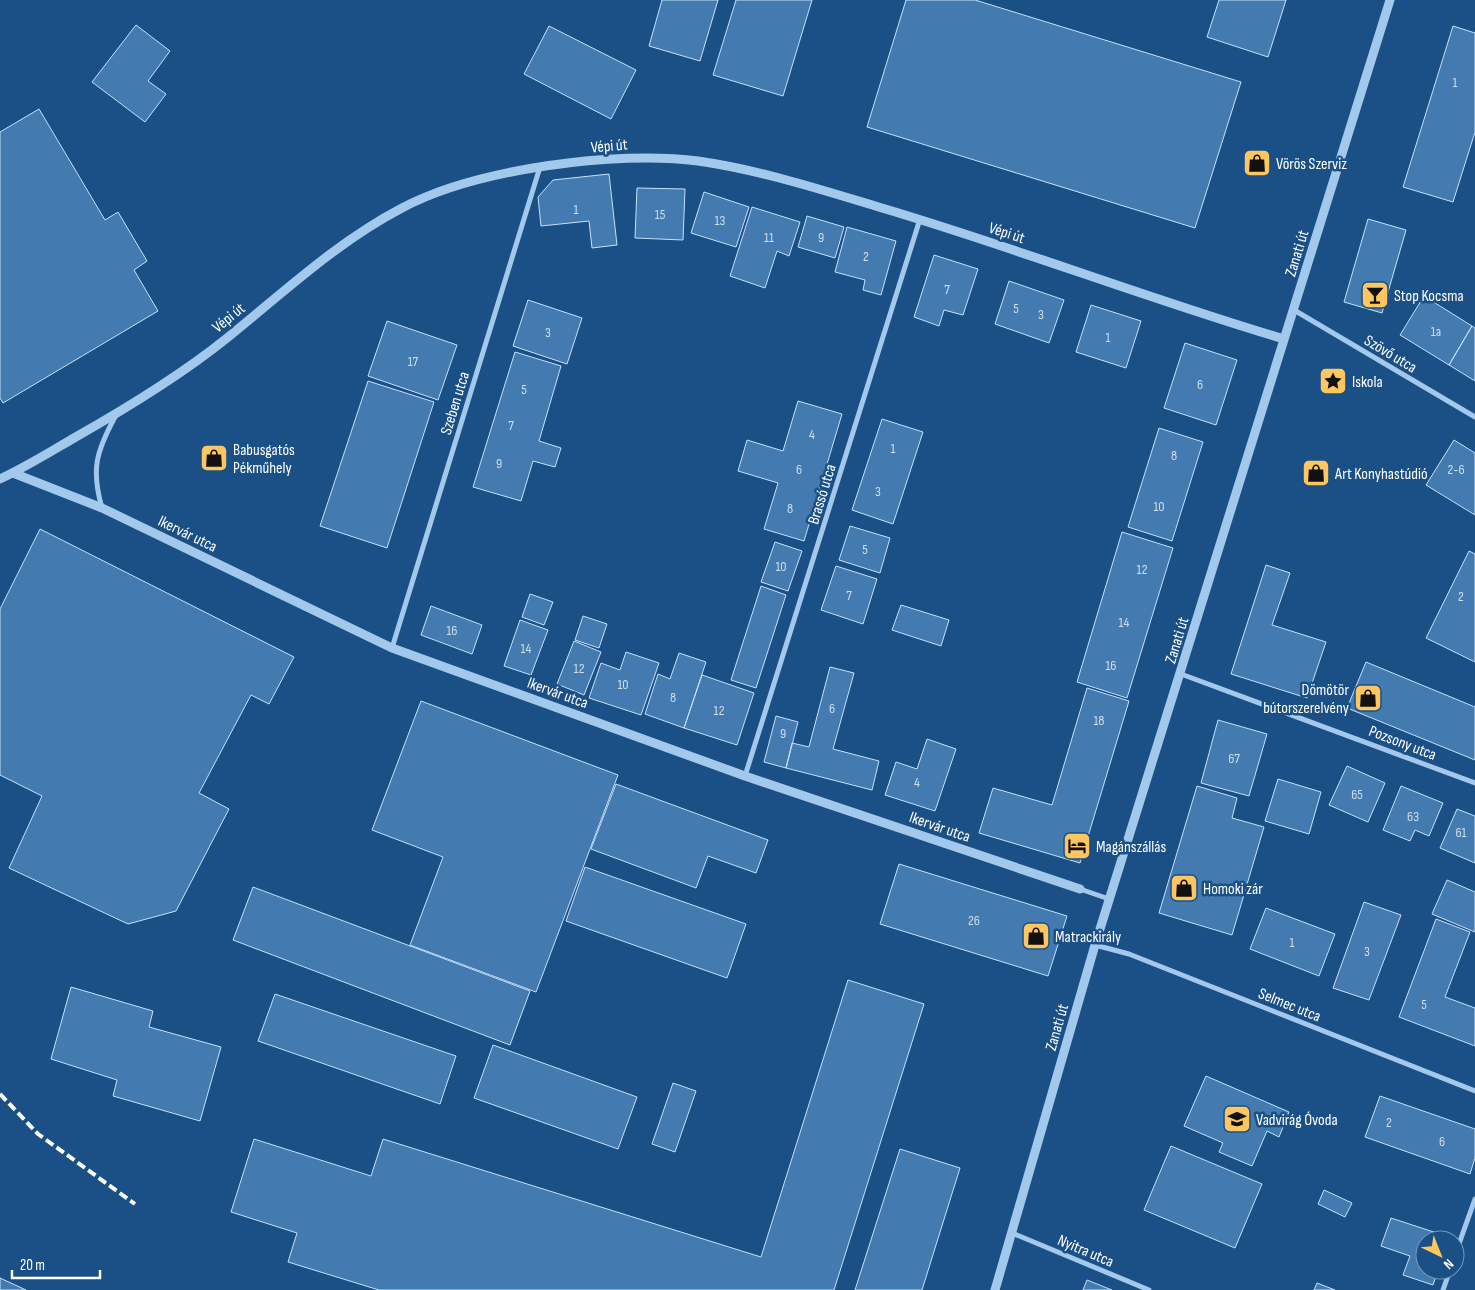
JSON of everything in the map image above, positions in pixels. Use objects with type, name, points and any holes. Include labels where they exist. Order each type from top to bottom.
[{"type":"street","name":"Zanati út","points":[[995,1290],[1109,899],[1181,674],[1390,0]]},
{"type":"street","name":"Vépi út","points":[[0,479],[116,414],[225,340],[315,265],[361,231],[406,205],[458,185],[540,167],[630,157],[697,161],[780,177],[920,219],[1284,339]]},
{"type":"street","name":"Szeben utca","points":[[392,648],[540,167]]},
{"type":"street","name":"Brassó utca","points":[[745,776],[920,219]]},
{"type":"street","name":"Szövő utca","points":[[1294,310],[1475,417]]},
{"type":"street","points":[[102,508],[95,484],[97,462],[105,436],[116,414]]},
{"type":"street","name":"Ikervár utca","points":[[13,473],[102,508],[392,648],[745,776],[1109,899]]},
{"type":"street","name":"Pozsony utca","points":[[1181,674],[1475,783]]},
{"type":"street","name":"Selmec utca","points":[[1095,945],[1129,954],[1475,1091]]},
{"type":"street","points":[[1464,1230],[1475,1199]]},
{"type":"street","name":"Nyitra utca","points":[[1012,1233],[1149,1290]]},
{"type":"building","points":[[662,0],[718,0],[700,61],[649,46]]},
{"type":"building","points":[[736,0],[812,0],[783,96],[713,75]]},
{"type":"building","points":[[906,0],[975,0],[1241,82],[1195,228],[867,127]]},
{"type":"building","points":[[1219,0],[1286,0],[1268,57],[1207,37]]},
{"type":"building","points":[[136,25],[170,51],[148,81],[166,94],[145,122],[92,82]]},
{"type":"building","points":[[549,26],[636,70],[611,119],[524,74]]},
{"type":"building","points":[[1453,26],[1475,33],[1475,132],[1453,202],[1403,187]]},
{"type":"building","points":[[39,109],[105,220],[118,212],[147,261],[134,270],[158,311],[3,403],[0,398],[0,132]]},
{"type":"building","points":[[609,174],[617,245],[592,248],[589,221],[541,226],[538,197],[553,180]]},
{"type":"building","points":[[637,188],[685,189],[683,240],[635,238]]},
{"type":"building","points":[[704,192],[749,207],[736,247],[691,233]]},
{"type":"building","points":[[752,207],[800,222],[789,256],[777,251],[765,288],[730,276]]},
{"type":"building","points":[[807,216],[844,227],[835,258],[798,247]]},
{"type":"building","points":[[1368,219],[1406,230],[1382,313],[1344,302]]},
{"type":"building","points":[[847,227],[896,241],[881,295],[863,290],[865,280],[835,272]]},
{"type":"building","points":[[934,255],[978,269],[963,315],[944,310],[939,326],[914,317]]},
{"type":"building","points":[[1009,281],[1064,300],[1049,343],[995,324]]},
{"type":"building","points":[[1424,296],[1472,326],[1449,365],[1400,335]]},
{"type":"building","points":[[528,300],[582,318],[567,364],[513,346]]},
{"type":"building","points":[[1091,305],[1141,321],[1126,368],[1076,352]]},
{"type":"building","points":[[387,321],[457,345],[438,400],[368,376]]},
{"type":"building","points":[[1472,326],[1475,328],[1475,381],[1449,365]]},
{"type":"building","points":[[1185,343],[1237,360],[1216,425],[1164,408]]},
{"type":"building","points":[[515,352],[561,366],[539,441],[561,448],[555,467],[533,461],[521,501],[473,487]]},
{"type":"building","points":[[368,381],[434,402],[387,548],[320,526]]},
{"type":"building","points":[[798,401],[842,414],[804,541],[764,529],[778,483],[738,471],[747,440],[783,451]]},
{"type":"building","points":[[882,419],[923,432],[893,524],[852,510]]},
{"type":"building","points":[[1159,428],[1203,442],[1172,541],[1128,527]]},
{"type":"building","points":[[1454,440],[1475,453],[1475,515],[1426,485]]},
{"type":"building","points":[[850,526],[890,538],[880,573],[839,560]]},
{"type":"building","points":[[40,529],[294,657],[269,704],[251,695],[199,793],[229,809],[176,911],[128,924],[9,868],[42,796],[0,775],[0,609]]},
{"type":"building","points":[[1122,532],[1173,548],[1127,698],[1077,682]]},
{"type":"building","points":[[775,542],[802,551],[788,591],[761,582]]},
{"type":"building","points":[[1469,551],[1475,554],[1475,662],[1426,638]]},
{"type":"building","points":[[1266,565],[1290,573],[1272,625],[1326,642],[1307,698],[1231,674]]},
{"type":"building","points":[[836,566],[877,579],[863,624],[821,610]]},
{"type":"building","points":[[761,586],[786,595],[756,688],[731,680]]},
{"type":"building","points":[[530,594],[553,602],[544,625],[522,617]]},
{"type":"building","points":[[901,605],[949,620],[941,646],[892,630]]},
{"type":"building","points":[[431,606],[482,625],[472,654],[421,635]]},
{"type":"building","points":[[583,616],[607,624],[599,648],[575,640]]},
{"type":"building","points":[[520,620],[548,630],[531,675],[504,666]]},
{"type":"building","points":[[574,641],[601,652],[584,695],[557,684]]},
{"type":"building","points":[[626,652],[659,663],[641,715],[589,698],[601,663],[620,670]]},
{"type":"building","points":[[679,653],[706,662],[684,728],[645,714],[658,674],[670,679]]},
{"type":"building","points":[[1366,662],[1475,707],[1475,760],[1347,708]]},
{"type":"building","points":[[830,667],[854,673],[833,749],[879,761],[872,790],[786,768],[792,743],[809,747]]},
{"type":"building","points":[[702,675],[754,693],[737,745],[684,728]]},
{"type":"building","points":[[1087,688],[1129,701],[1080,863],[979,833],[993,788],[1052,805]]},
{"type":"building","points":[[421,701],[618,775],[536,992],[410,945],[443,857],[372,830]]},
{"type":"building","points":[[776,716],[798,722],[786,768],[764,762]]},
{"type":"building","points":[[1218,720],[1267,734],[1249,796],[1201,783]]},
{"type":"building","points":[[927,739],[956,749],[935,811],[885,795],[896,762],[917,769]]},
{"type":"building","points":[[1347,766],[1385,783],[1368,822],[1329,805]]},
{"type":"building","points":[[1278,779],[1321,792],[1309,834],[1265,821]]},
{"type":"building","points":[[616,784],[768,840],[756,873],[708,856],[696,888],[591,849]]},
{"type":"building","points":[[1197,786],[1237,798],[1232,818],[1264,827],[1232,935],[1159,913]]},
{"type":"building","points":[[1401,786],[1443,803],[1429,836],[1415,830],[1410,841],[1383,830]]},
{"type":"building","points":[[1457,809],[1475,816],[1475,863],[1440,848]]},
{"type":"building","points":[[899,864],[1067,916],[1048,976],[880,924]]},
{"type":"building","points":[[585,867],[746,924],[727,978],[566,921]]},
{"type":"building","points":[[1447,880],[1475,892],[1475,932],[1432,914]]},
{"type":"building","points":[[253,887],[530,991],[510,1045],[233,940]]},
{"type":"building","points":[[1364,902],[1401,915],[1369,1000],[1333,988]]},
{"type":"building","points":[[1266,908],[1335,934],[1319,976],[1250,949]]},
{"type":"building","points":[[1436,919],[1470,932],[1445,997],[1475,1008],[1475,1046],[1399,1017]]},
{"type":"building","points":[[848,980],[924,1004],[834,1290],[379,1290],[288,1262],[297,1233],[231,1212],[254,1139],[371,1176],[383,1139],[761,1257]]},
{"type":"building","points":[[71,987],[153,1011],[149,1027],[221,1047],[200,1121],[113,1096],[117,1080],[51,1059]]},
{"type":"building","points":[[275,994],[456,1056],[440,1104],[258,1041]]},
{"type":"building","points":[[493,1045],[637,1097],[618,1149],[474,1098]]},
{"type":"building","name":"Vadvirág Óvoda","points":[[1206,1076],[1289,1112],[1279,1137],[1267,1131],[1252,1166],[1219,1152],[1223,1143],[1184,1126]]},
{"type":"building","points":[[673,1083],[696,1091],[675,1152],[652,1144]]},
{"type":"building","points":[[1380,1096],[1475,1129],[1475,1158],[1470,1174],[1365,1137]]},
{"type":"building","points":[[1171,1146],[1262,1184],[1235,1248],[1144,1210]]},
{"type":"building","points":[[900,1149],[960,1168],[922,1290],[855,1290]]},
{"type":"building","points":[[1324,1190],[1352,1203],[1345,1217],[1318,1204]]},
{"type":"building","points":[[1391,1218],[1428,1230],[1415,1230],[1415,1279],[1403,1275],[1410,1256],[1381,1246]]},
{"type":"building","points":[[0,1278],[26,1290],[0,1290]]},
{"type":"building","points":[[1087,1280],[1112,1290],[1083,1290]]},
{"type":"building","points":[[1418,1280],[1435,1280],[1433,1285]]},
{"type":"building","points":[[1317,1283],[1335,1290],[1314,1290]]},
{"type":"railway","points":[[0,1094],[38,1134],[135,1204]]},
{"type":"place","name":"Vörös Szerviz","points":[[1257,163]]},
{"type":"place","name":"Stop Kocsma","points":[[1375,295]]},
{"type":"place","name":"Iskola","points":[[1333,381]]},
{"type":"place","name":"Babusgatós Pékműhely","points":[[214,458]]},
{"type":"place","name":"Art Konyhastúdió","points":[[1316,473]]},
{"type":"place","name":"Dömötör bútorszerelvény","points":[[1368,698]]},
{"type":"place","name":"Magánszállás","points":[[1077,846]]},
{"type":"place","name":"Homoki zár","points":[[1184,888]]},
{"type":"place","name":"Matrackirály","points":[[1036,936]]},
{"type":"place","name":"Vadvirág Óvoda","points":[[1237,1119]]}]
